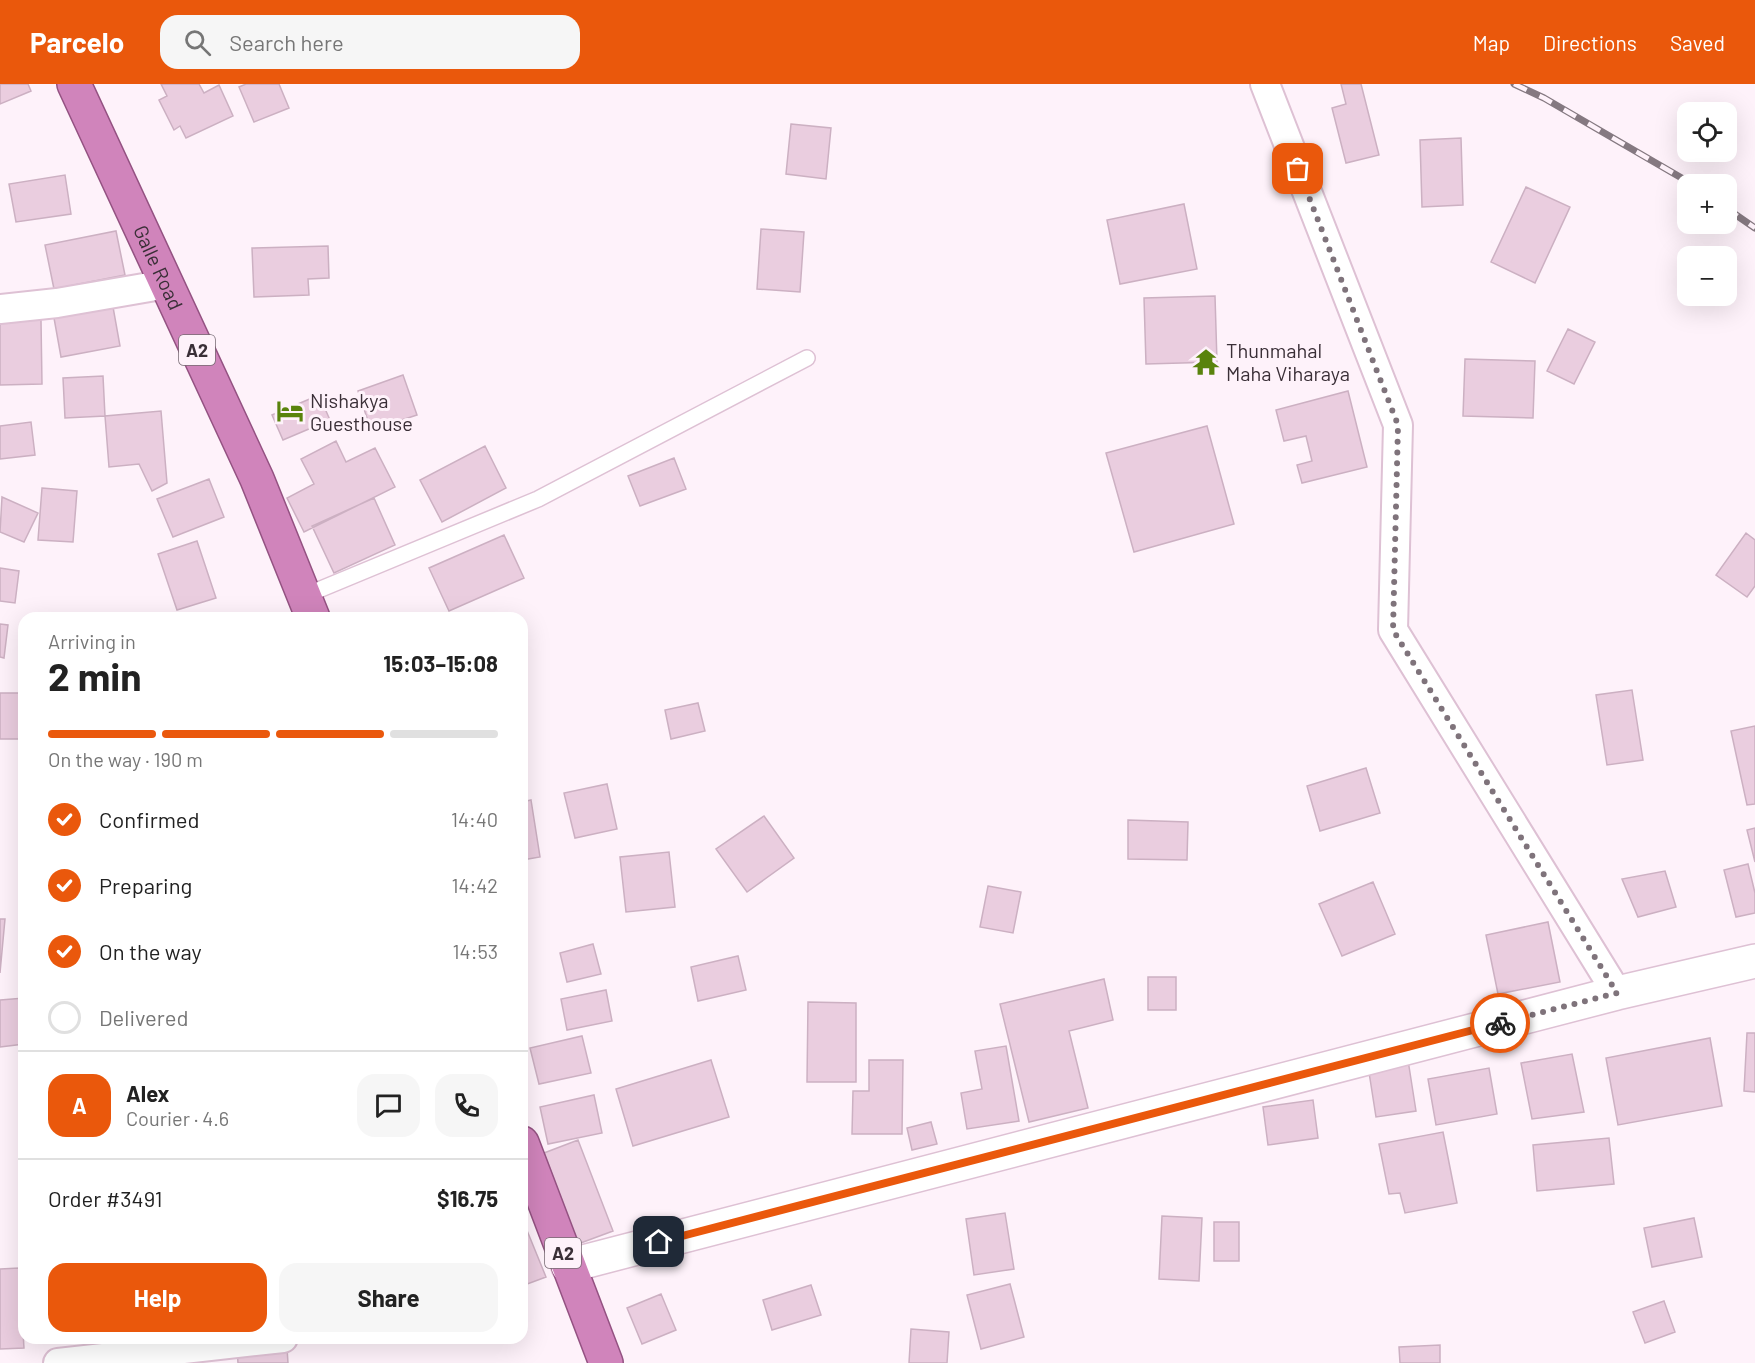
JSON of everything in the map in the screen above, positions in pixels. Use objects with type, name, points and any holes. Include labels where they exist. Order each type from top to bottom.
[{"type":"highway","name":"Galle Road","points":[[74,84],[257,479],[309,607]]},
{"type":"highway","name":"A2","points":[[529,1180],[568,1266],[606,1363]]},
{"type":"main road","points":[[568,1266],[1617,993],[1755,961]]},
{"type":"street","points":[[1265,84],[1398,425],[1393,630],[1617,993]]},
{"type":"street","points":[[0,309],[57,303],[167,284]]},
{"type":"street","points":[[58,1363],[229,1344]]},
{"type":"lane","points":[[309,607],[538,499],[807,358]]},
{"type":"building","points":[[0,84],[28,84],[31,91],[0,104]]},
{"type":"building","points":[[161,84],[199,84],[204,93],[219,85],[233,116],[186,138],[180,126],[174,130],[159,100],[167,96]]},
{"type":"building","points":[[246,84],[279,84],[289,108],[254,122],[239,87]]},
{"type":"building","points":[[1341,84],[1361,84],[1379,155],[1346,163],[1332,108],[1346,104]]},
{"type":"building","points":[[791,124],[831,128],[826,179],[786,174]]},
{"type":"building","points":[[1461,138],[1463,205],[1422,207],[1420,140]]},
{"type":"building","points":[[65,175],[71,214],[16,222],[9,184]]},
{"type":"building","points":[[1526,187],[1570,207],[1535,283],[1491,262]]},
{"type":"building","points":[[1184,204],[1197,269],[1120,284],[1107,220]]},
{"type":"building","points":[[761,229],[804,232],[800,292],[757,289]]},
{"type":"building","points":[[116,231],[125,275],[54,289],[45,245]]},
{"type":"building","points":[[328,246],[329,278],[308,279],[309,295],[254,297],[252,248]]},
{"type":"building","points":[[1215,296],[1217,362],[1146,364],[1144,298]]},
{"type":"building","points":[[113,307],[120,346],[61,357],[54,318]]},
{"type":"building","points":[[41,320],[42,384],[0,385],[0,321]]},
{"type":"building","points":[[1568,329],[1595,342],[1574,384],[1547,371]]},
{"type":"building","points":[[1465,359],[1535,361],[1533,418],[1463,416]]},
{"type":"building","points":[[403,375],[417,415],[371,430],[358,391]]},
{"type":"building","points":[[103,376],[105,416],[65,418],[63,378]]},
{"type":"building","points":[[1348,391],[1367,467],[1302,483],[1297,465],[1312,461],[1306,436],[1284,441],[1276,410]]},
{"type":"building","points":[[319,395],[330,420],[283,440],[272,415]]},
{"type":"building","points":[[161,411],[167,483],[152,491],[139,464],[109,467],[105,416]]},
{"type":"building","points":[[31,422],[35,455],[0,459],[0,426]]},
{"type":"building","points":[[1207,426],[1234,524],[1134,552],[1106,453]]},
{"type":"building","points":[[336,441],[346,462],[375,448],[395,487],[304,532],[287,498],[314,484],[301,459]]},
{"type":"building","points":[[485,446],[506,488],[442,522],[420,480]]},
{"type":"building","points":[[674,458],[686,489],[640,506],[628,476]]},
{"type":"building","points":[[209,479],[224,517],[173,537],[157,499]]},
{"type":"building","points":[[42,488],[77,491],[73,542],[38,540]]},
{"type":"building","points":[[2,497],[38,513],[24,542],[0,532]]},
{"type":"building","points":[[374,498],[395,545],[334,573],[312,526]]},
{"type":"building","points":[[1746,533],[1755,540],[1755,586],[1747,597],[1716,575]]},
{"type":"building","points":[[504,535],[524,578],[449,611],[429,568]]},
{"type":"building","points":[[197,541],[216,598],[177,610],[158,554]]},
{"type":"building","points":[[0,568],[19,571],[15,603],[0,601]]},
{"type":"building","points":[[0,624],[8,625],[4,658],[0,657]]},
{"type":"building","points":[[1632,690],[1643,760],[1607,765],[1596,695]]},
{"type":"building","points":[[0,693],[18,693],[18,739],[0,739]]},
{"type":"building","points":[[698,703],[705,731],[671,739],[665,710]]},
{"type":"building","points":[[1755,726],[1755,804],[1747,805],[1731,731]]},
{"type":"building","points":[[1366,768],[1380,813],[1320,831],[1307,786]]},
{"type":"building","points":[[607,784],[617,829],[575,838],[564,793]]},
{"type":"building","points":[[531,800],[540,857],[528,859],[528,801]]},
{"type":"building","points":[[764,816],[794,858],[747,892],[716,849]]},
{"type":"building","points":[[1128,820],[1188,822],[1187,860],[1128,859]]},
{"type":"building","points":[[1755,828],[1755,862],[1747,830]]},
{"type":"building","points":[[669,852],[675,907],[626,912],[620,857]]},
{"type":"building","points":[[1748,864],[1755,893],[1755,913],[1736,917],[1724,870]]},
{"type":"building","points":[[1665,871],[1676,907],[1638,917],[1622,879]]},
{"type":"building","points":[[1373,882],[1395,934],[1342,956],[1319,904]]},
{"type":"building","points":[[988,886],[1021,892],[1013,933],[980,927]]},
{"type":"building","points":[[0,919],[5,919],[0,973]]},
{"type":"building","points":[[1548,922],[1560,982],[1498,994],[1486,935]]},
{"type":"building","points":[[593,944],[601,974],[567,982],[560,953]]},
{"type":"building","points":[[738,956],[746,990],[698,1001],[691,967]]},
{"type":"building","points":[[1148,977],[1176,977],[1176,1010],[1148,1010]]},
{"type":"building","points":[[1104,979],[1113,1020],[1069,1031],[1088,1108],[1029,1122],[1000,1004]]},
{"type":"building","points":[[606,990],[612,1021],[567,1030],[561,999]]},
{"type":"building","points":[[18,998],[18,1045],[0,1047],[0,1000]]},
{"type":"building","points":[[808,1002],[856,1003],[856,1082],[807,1082]]},
{"type":"building","points":[[1747,1033],[1755,1033],[1755,1092],[1744,1091]]},
{"type":"building","points":[[582,1036],[591,1073],[539,1084],[530,1048]]},
{"type":"building","points":[[1710,1038],[1722,1106],[1618,1125],[1606,1058]]},
{"type":"building","points":[[1006,1046],[1019,1121],[967,1129],[961,1093],[982,1089],[975,1051]]},
{"type":"building","points":[[1572,1054],[1584,1112],[1532,1119],[1521,1063]]},
{"type":"building","points":[[711,1060],[729,1117],[633,1146],[616,1089]]},
{"type":"building","points":[[869,1060],[903,1060],[902,1134],[852,1134],[853,1091],[869,1091]]},
{"type":"building","points":[[1408,1060],[1416,1111],[1376,1117],[1368,1066]]},
{"type":"building","points":[[1489,1068],[1497,1114],[1436,1125],[1428,1079]]},
{"type":"building","points":[[594,1095],[602,1133],[548,1144],[540,1107]]},
{"type":"building","points":[[1313,1100],[1318,1138],[1268,1145],[1263,1107]]},
{"type":"building","points":[[931,1122],[937,1144],[912,1150],[907,1128]]},
{"type":"building","points":[[1443,1132],[1457,1203],[1405,1213],[1400,1193],[1389,1194],[1379,1144]]},
{"type":"building","points":[[1609,1138],[1614,1184],[1537,1191],[1533,1145]]},
{"type":"building","points":[[578,1140],[613,1231],[578,1244],[544,1153]]},
{"type":"building","points":[[1005,1213],[1014,1269],[974,1275],[966,1219]]},
{"type":"building","points":[[1162,1216],[1202,1218],[1199,1281],[1159,1279]]},
{"type":"building","points":[[1694,1218],[1702,1257],[1652,1267],[1644,1228]]},
{"type":"building","points":[[1214,1222],[1239,1222],[1239,1261],[1214,1261]]},
{"type":"building","points":[[528,1233],[546,1277],[528,1284]]},
{"type":"building","points":[[18,1268],[18,1344],[24,1344],[24,1348],[0,1349],[0,1269]]},
{"type":"building","points":[[1010,1284],[1024,1337],[981,1349],[967,1295]]},
{"type":"building","points":[[811,1285],[821,1315],[772,1330],[763,1300]]},
{"type":"building","points":[[661,1294],[676,1330],[642,1344],[627,1308]]},
{"type":"building","points":[[1664,1301],[1675,1332],[1645,1343],[1633,1312]]},
{"type":"building","points":[[911,1329],[949,1332],[947,1363],[909,1363]]},
{"type":"building","points":[[1440,1345],[1440,1363],[1400,1363],[1399,1347]]},
{"type":"building","points":[[287,1348],[288,1363],[238,1363],[237,1349]]},
{"type":"railway","points":[[1514,84],[1544,98],[1677,175]]},
{"type":"railway","points":[[1737,216],[1755,228]]},
{"type":"way so far","points":[[1298,169],[1398,425],[1393,630],[1617,993],[1500,1023]]},
{"type":"place","name":"Thunmahal Maha Viharaya","points":[[1206,362]]},
{"type":"place","name":"Nishakya Guesthouse","points":[[290,411]]},
{"type":"route","points":[[659,1242],[1500,1023]]}]
